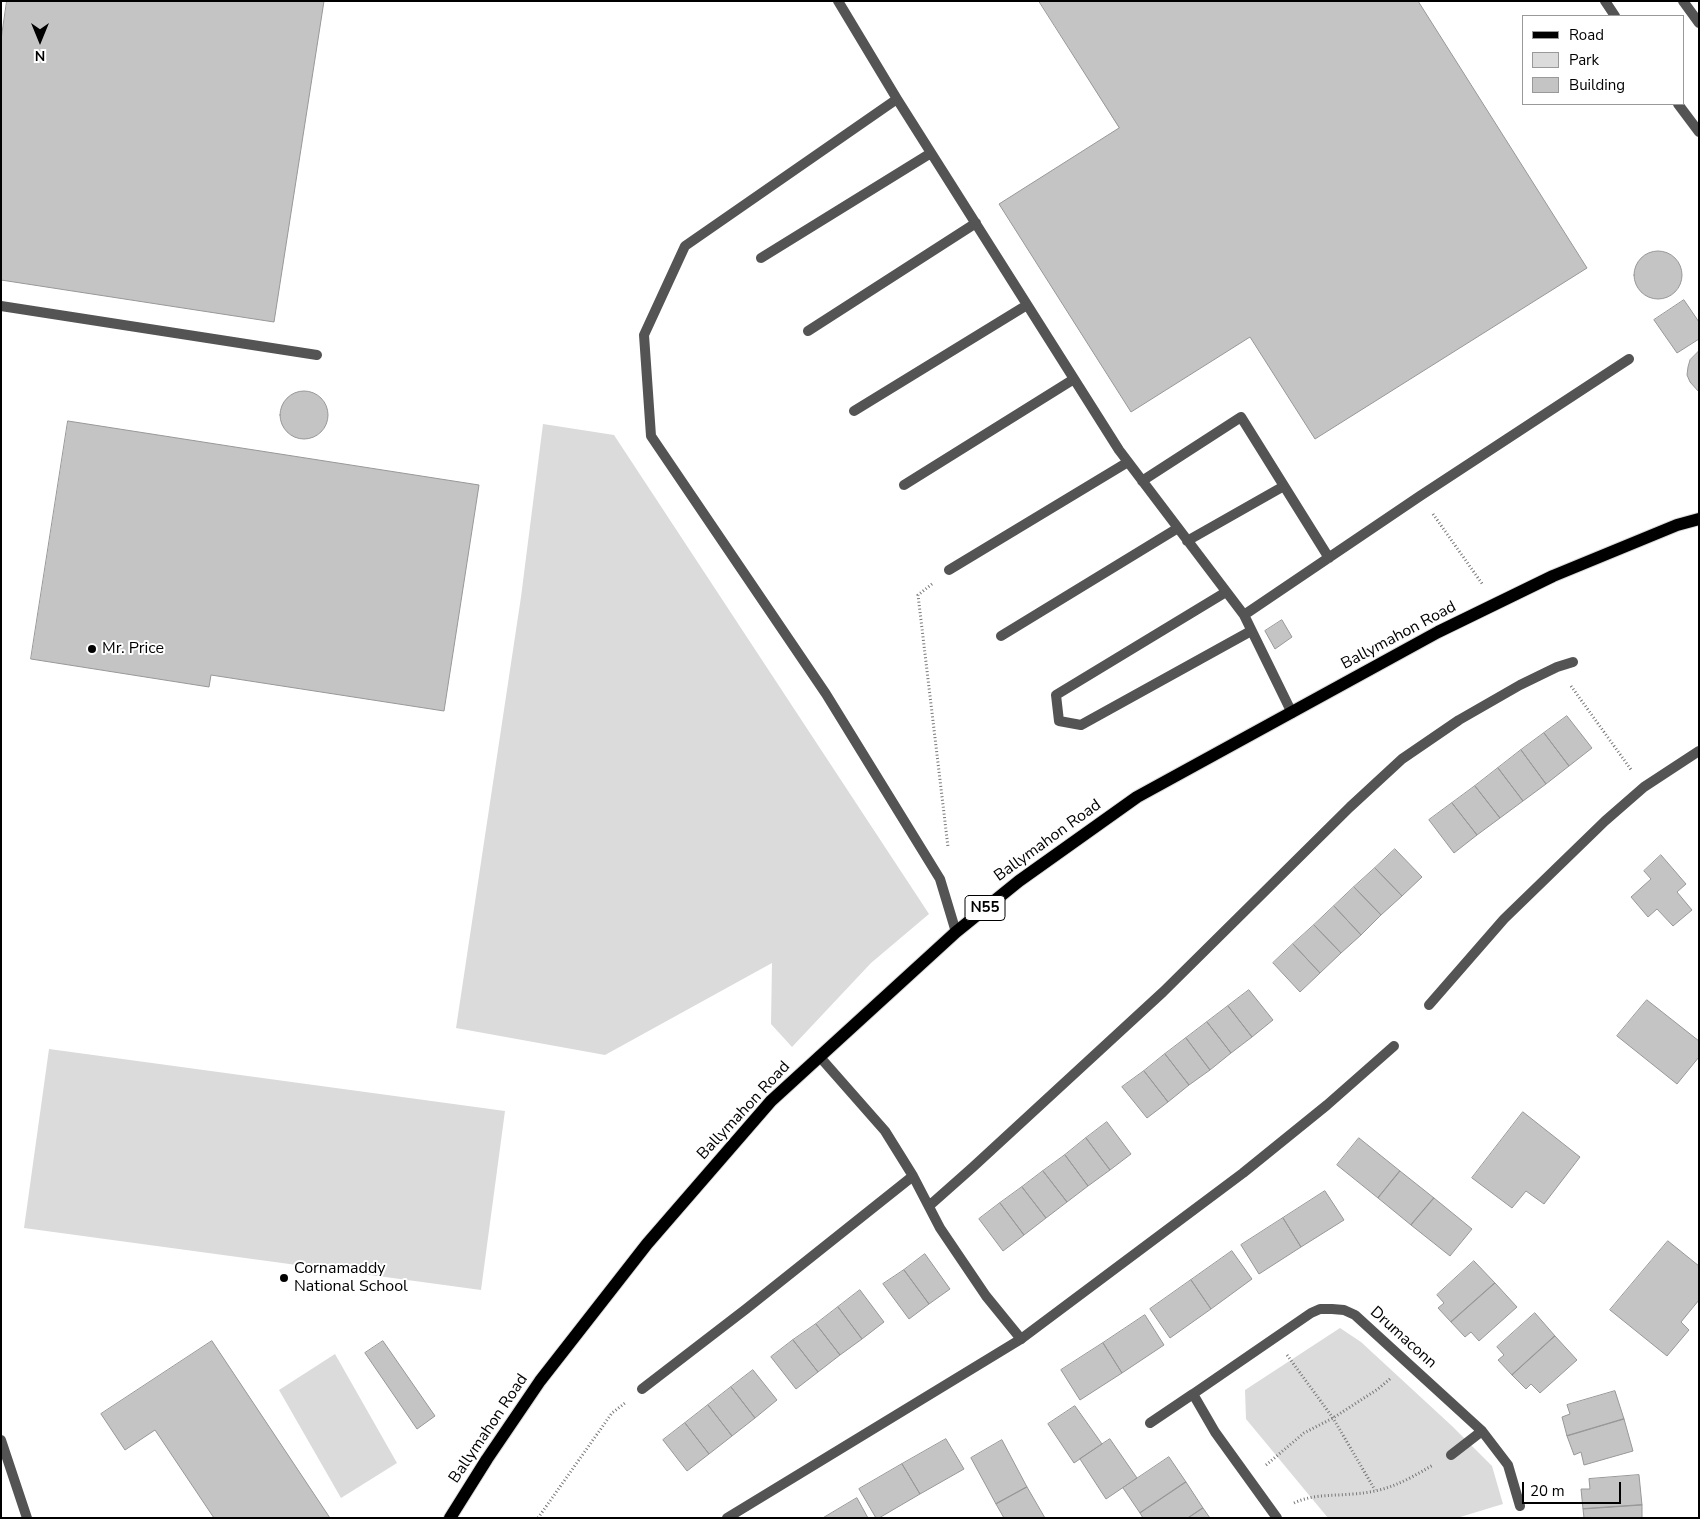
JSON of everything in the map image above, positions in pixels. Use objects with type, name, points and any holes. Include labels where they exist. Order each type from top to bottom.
[{"type":"main road","name":"Ballymahon Road","points":[[450,1518],[487,1458],[540,1381],[647,1244],[771,1101],[956,932],[1019,880],[1137,797],[1438,632],[1553,576],[1677,525],[1699,519]]},
{"type":"street","points":[[838,1],[897,99],[1128,462],[1244,615],[1292,713]]},
{"type":"street","points":[[1604,1],[1614,15]]},
{"type":"street","points":[[1683,1],[1699,23]]},
{"type":"street","points":[[897,99],[686,246],[644,335],[651,436],[826,694],[940,879],[956,932]]},
{"type":"street","points":[[1679,105],[1699,132]]},
{"type":"street","points":[[762,258],[931,153]]},
{"type":"street","points":[[808,331],[976,223]]},
{"type":"street","points":[[854,410],[1027,305]]},
{"type":"street","points":[[1,306],[317,355]]},
{"type":"street","points":[[1244,615],[1420,496],[1629,359]]},
{"type":"street","points":[[904,486],[1074,379]]},
{"type":"street","points":[[1142,481],[1241,417],[1329,558]]},
{"type":"street","points":[[949,570],[1128,462]]},
{"type":"street","points":[[1187,540],[1284,486]]},
{"type":"street","points":[[1001,636],[1178,528]]},
{"type":"street","points":[[1226,592],[1056,695],[1059,721],[1081,725],[1251,631]]},
{"type":"street","points":[[929,1206],[1163,992],[1350,807],[1402,759],[1459,720],[1520,685],[1557,667],[1573,662]]},
{"type":"street","points":[[1429,1005],[1504,918],[1605,821],[1644,787],[1699,751]]},
{"type":"street","points":[[727,1518],[1021,1339],[1243,1173],[1327,1105],[1394,1046]]},
{"type":"street","points":[[819,1056],[884,1131],[912,1176],[940,1228],[986,1296],[1021,1339]]},
{"type":"street","points":[[642,1388],[746,1309],[912,1176]]},
{"type":"street","name":"Drumaconn","points":[[1150,1423],[1311,1312],[1320,1309],[1344,1310],[1355,1315],[1482,1431],[1508,1465],[1520,1506]]},
{"type":"street","points":[[1193,1394],[1215,1432],[1275,1515]]},
{"type":"street","points":[[1451,1455],[1482,1431]]},
{"type":"street","points":[[1,1440],[27,1518]]},
{"type":"path","points":[[1420,496],[1497,603]]},
{"type":"path","points":[[940,879],[949,850],[918,594],[949,570]]},
{"type":"path","points":[[1557,667],[1644,787]]},
{"type":"path","points":[[1274,1337],[1333,1418],[1375,1490]]},
{"type":"path","points":[[1249,1481],[1304,1433],[1333,1418],[1378,1389],[1408,1364]]},
{"type":"path","points":[[538,1518],[612,1413],[642,1388]]},
{"type":"path","points":[[1275,1515],[1303,1499],[1390,1488],[1451,1455]]},
{"type":"green space","points":[[543,424],[614,435],[929,914],[871,963],[792,1047],[771,1024],[772,963],[605,1055],[456,1028],[521,597]]},
{"type":"green space","points":[[49,1049],[505,1111],[481,1290],[24,1228]]},
{"type":"green space","points":[[1340,1328],[1361,1342],[1452,1426],[1492,1466],[1503,1504],[1457,1518],[1328,1518],[1246,1419],[1245,1390]]},
{"type":"green space","points":[[335,1354],[397,1463],[341,1498],[279,1390]]},
{"type":"building","points":[[7,1],[324,1],[274,322],[1,280],[1,40]]},
{"type":"building","points":[[1039,1],[1418,1],[1587,268],[1315,439],[1250,337],[1131,412],[999,204],[1119,128]]},
{"type":"building","points":[[1653,251],[1663,251],[1675,258],[1682,270],[1682,280],[1675,292],[1663,299],[1653,299],[1645,295],[1638,288],[1634,280],[1634,270],[1638,262],[1645,255]]},
{"type":"building","points":[[1684,300],[1699,322],[1699,339],[1677,353],[1654,320]]},
{"type":"building","points":[[1699,351],[1699,392],[1690,382],[1687,375],[1690,360]]},
{"type":"building","points":[[299,391],[309,391],[321,398],[328,410],[328,420],[321,432],[309,439],[299,439],[291,435],[284,428],[280,420],[280,410],[284,402],[291,395]]},
{"type":"building","points":[[68,421],[479,485],[444,711],[211,675],[209,687],[31,659]]},
{"type":"building","points":[[1282,620],[1292,637],[1275,649],[1265,631]]},
{"type":"building","points":[[1567,716],[1592,748],[1569,766],[1544,733]]},
{"type":"building","points":[[1544,733],[1569,766],[1546,784],[1521,750]]},
{"type":"building","points":[[1521,750],[1546,784],[1523,801],[1498,768]]},
{"type":"building","points":[[1498,768],[1523,801],[1500,818],[1475,786]]},
{"type":"building","points":[[1475,786],[1500,818],[1477,835],[1452,803]]},
{"type":"building","points":[[1452,803],[1477,835],[1454,853],[1429,820]]},
{"type":"building","points":[[1395,849],[1422,877],[1402,896],[1375,868]]},
{"type":"building","points":[[1661,855],[1686,884],[1677,892],[1692,910],[1673,926],[1657,909],[1648,917],[1631,897],[1651,879],[1644,871]]},
{"type":"building","points":[[1375,868],[1402,896],[1381,915],[1354,887]]},
{"type":"building","points":[[1354,887],[1381,915],[1361,935],[1334,906]]},
{"type":"building","points":[[1334,906],[1361,935],[1341,953],[1314,925]]},
{"type":"building","points":[[1314,925],[1341,953],[1320,973],[1293,944]]},
{"type":"building","points":[[1293,944],[1320,973],[1300,992],[1273,963]]},
{"type":"building","points":[[1249,990],[1273,1020],[1252,1037],[1228,1006]]},
{"type":"building","points":[[1647,1000],[1699,1041],[1699,1057],[1677,1084],[1617,1036]]},
{"type":"building","points":[[1228,1006],[1252,1037],[1231,1053],[1207,1022]]},
{"type":"building","points":[[1207,1022],[1231,1053],[1210,1070],[1186,1038]]},
{"type":"building","points":[[1186,1038],[1210,1070],[1189,1085],[1165,1054]]},
{"type":"building","points":[[1165,1054],[1189,1085],[1168,1102],[1144,1071]]},
{"type":"building","points":[[1144,1071],[1168,1102],[1147,1118],[1122,1087]]},
{"type":"building","points":[[1523,1112],[1580,1157],[1544,1204],[1526,1191],[1512,1208],[1472,1178]]},
{"type":"building","points":[[1107,1122],[1131,1154],[1110,1170],[1086,1138]]},
{"type":"building","points":[[1086,1138],[1110,1170],[1088,1186],[1065,1155]]},
{"type":"building","points":[[1359,1138],[1400,1171],[1378,1198],[1337,1165]]},
{"type":"building","points":[[1065,1155],[1088,1186],[1067,1202],[1043,1171]]},
{"type":"building","points":[[1043,1171],[1067,1202],[1046,1218],[1022,1187]]},
{"type":"building","points":[[1400,1171],[1434,1198],[1411,1225],[1378,1198]]},
{"type":"building","points":[[1022,1187],[1046,1218],[1024,1235],[1000,1203]]},
{"type":"building","points":[[1325,1191],[1344,1220],[1301,1247],[1283,1218]]},
{"type":"building","points":[[1434,1198],[1472,1229],[1450,1256],[1411,1225]]},
{"type":"building","points":[[1000,1203],[1024,1235],[1003,1251],[979,1219]]},
{"type":"building","points":[[1283,1218],[1301,1247],[1259,1274],[1241,1245]]},
{"type":"building","points":[[1668,1241],[1699,1266],[1699,1300],[1681,1322],[1689,1330],[1667,1356],[1610,1310]]},
{"type":"building","points":[[1232,1251],[1252,1279],[1211,1309],[1191,1280]]},
{"type":"building","points":[[925,1254],[950,1289],[929,1304],[904,1270]]},
{"type":"building","points":[[1474,1261],[1495,1283],[1451,1322],[1438,1308],[1444,1303],[1437,1295]]},
{"type":"building","points":[[904,1270],[929,1304],[909,1319],[883,1284]]},
{"type":"building","points":[[1191,1280],[1211,1309],[1170,1338],[1150,1309]]},
{"type":"building","points":[[1495,1283],[1517,1307],[1479,1341],[1471,1332],[1465,1337],[1451,1322]]},
{"type":"building","points":[[860,1290],[884,1322],[862,1339],[838,1307]]},
{"type":"building","points":[[838,1307],[862,1339],[840,1355],[816,1324]]},
{"type":"building","points":[[1535,1313],[1555,1336],[1512,1375],[1498,1360],[1504,1355],[1497,1347]]},
{"type":"building","points":[[1145,1315],[1164,1345],[1122,1373],[1103,1343]]},
{"type":"building","points":[[816,1324],[840,1355],[818,1372],[793,1340]]},
{"type":"building","points":[[1555,1336],[1577,1360],[1540,1393],[1531,1384],[1526,1389],[1512,1375]]},
{"type":"building","points":[[793,1340],[818,1372],[796,1389],[771,1357]]},
{"type":"building","points":[[212,1341],[330,1518],[214,1518],[155,1430],[125,1450],[101,1414]]},
{"type":"building","points":[[383,1341],[435,1416],[417,1429],[365,1353]]},
{"type":"building","points":[[1103,1343],[1122,1373],[1080,1400],[1061,1370]]},
{"type":"building","points":[[753,1370],[777,1400],[755,1418],[731,1387]]},
{"type":"building","points":[[731,1387],[755,1418],[732,1436],[708,1405]]},
{"type":"building","points":[[1615,1391],[1624,1419],[1567,1436],[1562,1417],[1570,1414],[1567,1405]]},
{"type":"building","points":[[708,1405],[732,1436],[709,1454],[685,1423]]},
{"type":"building","points":[[1075,1406],[1102,1444],[1074,1463],[1048,1424]]},
{"type":"building","points":[[1624,1419],[1633,1451],[1584,1465],[1581,1452],[1574,1455],[1567,1436]]},
{"type":"building","points":[[685,1423],[709,1454],[687,1471],[663,1440]]},
{"type":"building","points":[[946,1439],[964,1469],[920,1494],[902,1464]]},
{"type":"building","points":[[1110,1439],[1137,1478],[1106,1499],[1080,1459]]},
{"type":"building","points":[[1002,1440],[1027,1487],[996,1504],[971,1458]]},
{"type":"building","points":[[1169,1457],[1186,1482],[1140,1513],[1123,1488]]},
{"type":"building","points":[[902,1464],[920,1494],[876,1518],[859,1489]]},
{"type":"building","points":[[1639,1475],[1642,1505],[1583,1509],[1581,1489],[1590,1489],[1589,1479]]},
{"type":"building","points":[[1186,1482],[1203,1508],[1188,1518],[1143,1518],[1140,1513]]},
{"type":"building","points":[[1027,1487],[1045,1518],[1004,1518],[996,1504]]},
{"type":"building","points":[[857,1498],[868,1518],[823,1518]]},
{"type":"building","points":[[1642,1505],[1642,1518],[1584,1518],[1583,1509]]},
{"type":"building","points":[[1203,1508],[1210,1518],[1188,1518]]},
{"type":"place","name":"Mr. Price","points":[[92,649]]},
{"type":"place","name":"Cornamaddy National School","points":[[284,1278]]}]
